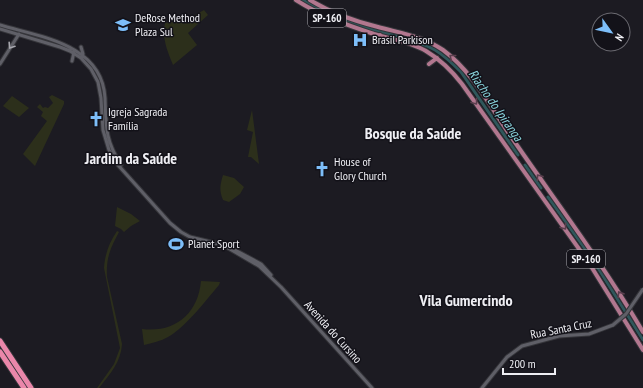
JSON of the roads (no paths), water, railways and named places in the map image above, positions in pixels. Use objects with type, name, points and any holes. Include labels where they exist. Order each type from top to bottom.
[{"type":"highway","points":[[0,341],[31,388]]},
{"type":"highway","points":[[0,352],[24,388]]},
{"type":"main road","name":"SP-160","points":[[296,0],[329,19],[421,49],[437,58],[459,80],[589,263],[643,350]]},
{"type":"main road","name":"SP-160","points":[[310,0],[343,16],[377,27],[415,36],[443,50],[457,61],[466,71],[554,197],[613,283],[643,332]]},
{"type":"main road","name":"Avenida do Cursino","points":[[0,25],[83,57],[98,82],[101,98],[103,130],[112,157],[170,223],[181,232],[190,237],[220,243],[261,264],[372,388]]},
{"type":"main road","name":"Avenida do Cursino","points":[[0,29],[60,43],[73,48],[94,67],[100,79],[105,96],[108,137],[122,167]]},
{"type":"main road","points":[[0,64],[20,33]]},
{"type":"main road","points":[[374,41],[380,35]]},
{"type":"main road","points":[[73,48],[74,53],[72,60],[83,57],[81,47]]},
{"type":"main road","points":[[429,64],[437,58]]},
{"type":"main road","points":[[106,120],[110,124]]},
{"type":"main road","points":[[109,150],[111,150],[116,156]]},
{"type":"main road","points":[[512,154],[518,157],[520,155],[520,150]]},
{"type":"main road","points":[[522,168],[521,163],[523,161],[531,165]]},
{"type":"main road","points":[[538,190],[544,192]]},
{"type":"main road","points":[[548,204],[545,198],[546,195],[548,194],[554,197]]},
{"type":"main road","points":[[230,249],[237,247]]},
{"type":"main road","name":"Rua Santa Cruz","points":[[482,388],[507,357],[522,346],[559,336],[589,334],[612,325],[626,314],[643,289]]},
{"type":"waterway","name":"Riacho do Ipiranga","points":[[303,0],[334,17],[419,43],[430,47],[442,55],[461,72],[518,155]]},
{"type":"waterway","name":"Riacho do Ipiranga","points":[[525,165],[541,188]]},
{"type":"waterway","name":"Riacho do Ipiranga","points":[[548,197],[593,260],[643,340]]},
{"type":"place","name":"DeRose Method Plaza Sul","points":[[123,25]]},
{"type":"place","name":"Brasil Parkison","points":[[360,40]]},
{"type":"place","name":"Igreja Sagrada Família","points":[[96,119]]},
{"type":"place","name":"House of Glory Church","points":[[322,169]]},
{"type":"place","name":"Planet Sport","points":[[176,244]]},
{"type":"district","name":"Bosque da Saúde","points":[[413,133]]},
{"type":"district","name":"Jardim da Saúde","points":[[131,158]]},
{"type":"district","name":"Vila Gumercindo","points":[[466,300]]}]
